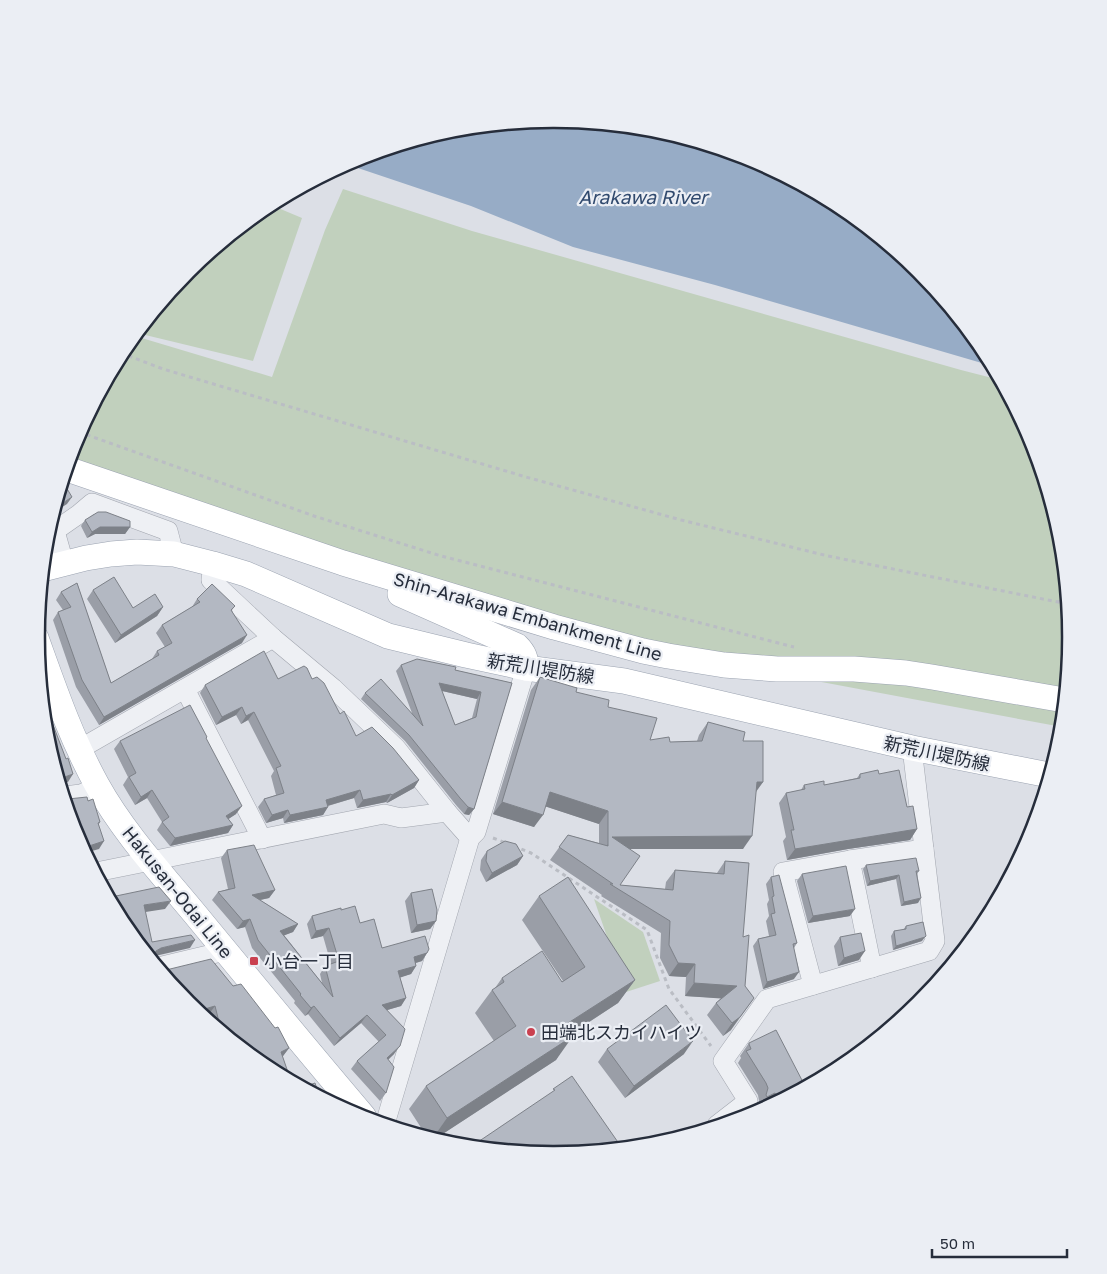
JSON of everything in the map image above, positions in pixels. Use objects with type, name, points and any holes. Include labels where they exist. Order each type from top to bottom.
[{"type":"main road","name":"Shin-Arakawa Embankment Line","points":[[73,471],[343,563],[554,627],[668,656],[751,668],[854,669],[906,673],[1058,699]]},
{"type":"main road","name":"新荒川堤防線","points":[[53,566],[86,558],[128,553],[174,554],[246,574],[388,636],[526,668],[632,682],[912,748],[1043,774]]},
{"type":"main road","points":[[343,563],[388,589],[517,646],[526,658],[526,668]]},
{"type":"main road","name":"Hakusan-Odai Line","points":[[46,666],[78,750],[98,786],[127,830],[347,1101]]},
{"type":"street","points":[[57,529],[92,503],[168,531],[174,554]]},
{"type":"street","points":[[213,564],[211,580],[274,638],[333,688],[396,748],[447,812],[473,835]]},
{"type":"street","points":[[78,750],[274,638]]},
{"type":"street","points":[[387,1118],[526,668]]},
{"type":"street","points":[[185,689],[262,839]]},
{"type":"street","points":[[732,1113],[748,1101],[723,1061],[767,999],[929,951],[935,941],[912,748]]},
{"type":"street","points":[[70,795],[81,794],[98,786]]},
{"type":"street","points":[[102,871],[384,814],[401,818],[447,812]]},
{"type":"street","points":[[813,985],[783,872],[924,849]]},
{"type":"street","points":[[850,860],[872,968]]},
{"type":"street","points":[[165,965],[225,951]]},
{"type":"path","points":[[130,356],[163,369],[526,477],[681,520],[828,556],[1061,603]]},
{"type":"path","points":[[87,435],[314,516],[441,556],[800,648]]},
{"type":"path","points":[[1056,602],[1061,601]]},
{"type":"path","points":[[473,835],[531,853],[647,930],[669,989],[723,1061]]},
{"type":"green space","points":[[343,189],[472,231],[991,378],[1010,412],[1023,442],[1045,505],[1052,538],[1058,571],[1062,637],[1058,703],[1054,725],[768,672],[433,584],[77,460],[97,412],[142,338],[272,377],[325,230]]},
{"type":"green space","points":[[280,209],[302,218],[253,361],[145,335],[194,277],[244,234]]},
{"type":"green space","points":[[594,899],[643,932],[660,981],[626,992]]},
{"type":"water","name":"Arakawa River","points":[[554,128],[620,133],[653,138],[717,155],[748,167],[808,197],[836,214],[863,234],[913,277],[936,302],[957,327],[982,363],[715,285],[573,247],[471,206],[357,168],[390,155],[454,138],[487,133]]},
{"type":"building","points":[[67,489],[72,497],[63,503]]},
{"type":"building","points":[[98,512],[106,512],[130,521],[130,527],[100,527],[92,532],[85,520]]},
{"type":"building","points":[[114,577],[133,608],[155,594],[163,607],[121,635],[93,590]]},
{"type":"building","points":[[77,583],[111,683],[159,655],[157,651],[172,643],[162,625],[200,602],[197,599],[212,584],[235,606],[231,610],[247,635],[104,717],[82,680],[58,612],[71,607],[61,592]]},
{"type":"building","points":[[264,651],[278,679],[304,666],[307,668],[312,679],[317,677],[324,683],[340,714],[344,711],[356,736],[372,727],[393,748],[419,780],[392,795],[363,800],[360,790],[326,800],[328,807],[290,815],[288,810],[272,815],[264,799],[284,793],[276,768],[281,766],[254,712],[246,716],[242,707],[222,717],[205,685]]},
{"type":"building","points":[[417,659],[456,667],[455,670],[512,683],[474,809],[468,807],[460,798],[409,735],[365,693],[381,679],[423,726],[401,665]],"holes":[[[439,683],[481,692],[476,717],[455,725]]]},
{"type":"building","points":[[540,677],[577,688],[576,692],[609,700],[608,707],[657,718],[650,740],[669,737],[670,742],[702,741],[708,722],[745,732],[743,741],[763,741],[763,782],[757,782],[752,836],[612,837],[640,856],[620,885],[673,890],[675,870],[724,874],[725,861],[749,863],[743,937],[749,935],[745,986],[754,998],[740,1017],[732,1023],[716,1003],[737,986],[694,983],[695,964],[678,963],[669,945],[670,921],[610,884],[613,884],[559,847],[568,835],[608,846],[608,811],[550,792],[543,815],[502,802]]},
{"type":"building","points":[[190,705],[242,806],[226,816],[233,825],[175,838],[162,822],[169,817],[152,790],[141,797],[129,777],[136,773],[120,741]]},
{"type":"building","points":[[53,725],[66,759],[68,758],[73,774],[65,777]]},
{"type":"building","points":[[878,770],[879,774],[899,770],[907,807],[913,806],[917,829],[795,849],[791,830],[794,830],[786,793],[805,789],[804,785],[824,781],[824,785],[860,778],[860,774]]},
{"type":"building","points":[[87,797],[88,801],[93,799],[104,841],[90,846],[72,799]]},
{"type":"building","points":[[505,841],[516,844],[523,856],[492,873],[486,861],[487,851]]},
{"type":"building","points":[[254,845],[275,890],[252,895],[298,924],[280,931],[333,997],[325,966],[339,961],[329,928],[316,931],[312,916],[355,906],[360,923],[374,919],[382,948],[425,936],[429,949],[427,953],[414,957],[416,966],[398,971],[406,998],[382,1005],[405,1029],[400,1046],[387,1058],[394,1067],[386,1093],[357,1061],[386,1035],[367,1015],[340,1038],[314,1006],[311,1008],[300,995],[258,940],[250,919],[243,921],[218,892],[235,888],[227,850]]},
{"type":"building","points":[[916,858],[919,871],[916,871],[921,898],[904,902],[899,875],[870,881],[866,865]]},
{"type":"building","points":[[846,866],[855,909],[813,916],[802,874]]},
{"type":"building","points":[[779,875],[797,943],[793,944],[799,972],[767,982],[758,939],[776,935],[771,914],[775,913],[771,877]]},
{"type":"building","points":[[568,877],[635,980],[565,1025],[573,1036],[447,1118],[426,1086],[516,1026],[492,990],[504,982],[502,978],[542,951],[562,982],[585,967],[539,896]]},
{"type":"building","points":[[159,887],[171,901],[144,905],[152,942],[191,935],[195,940],[161,948],[155,953],[116,896]]},
{"type":"building","points":[[432,889],[437,910],[436,921],[417,925],[411,893]]},
{"type":"building","points":[[923,922],[925,937],[896,946],[894,931],[906,929],[906,926]]},
{"type":"building","points":[[861,933],[865,951],[844,958],[840,937]]},
{"type":"building","points":[[211,959],[233,986],[241,984],[275,1028],[278,1027],[289,1048],[281,1052],[287,1070],[271,1060],[218,1019],[215,1006],[206,1008],[169,969]]},
{"type":"building","points":[[666,1005],[693,1041],[634,1086],[607,1049]]},
{"type":"building","points":[[776,1030],[802,1080],[767,1097],[768,1088],[766,1083],[746,1051],[751,1049],[749,1043]]},
{"type":"building","points":[[572,1076],[617,1141],[554,1146],[481,1140],[555,1090],[553,1089]]},
{"type":"place","name":"小台一丁目","points":[[254,961]]},
{"type":"place","name":"田端北スカイハイツ","points":[[531,1032]]}]
